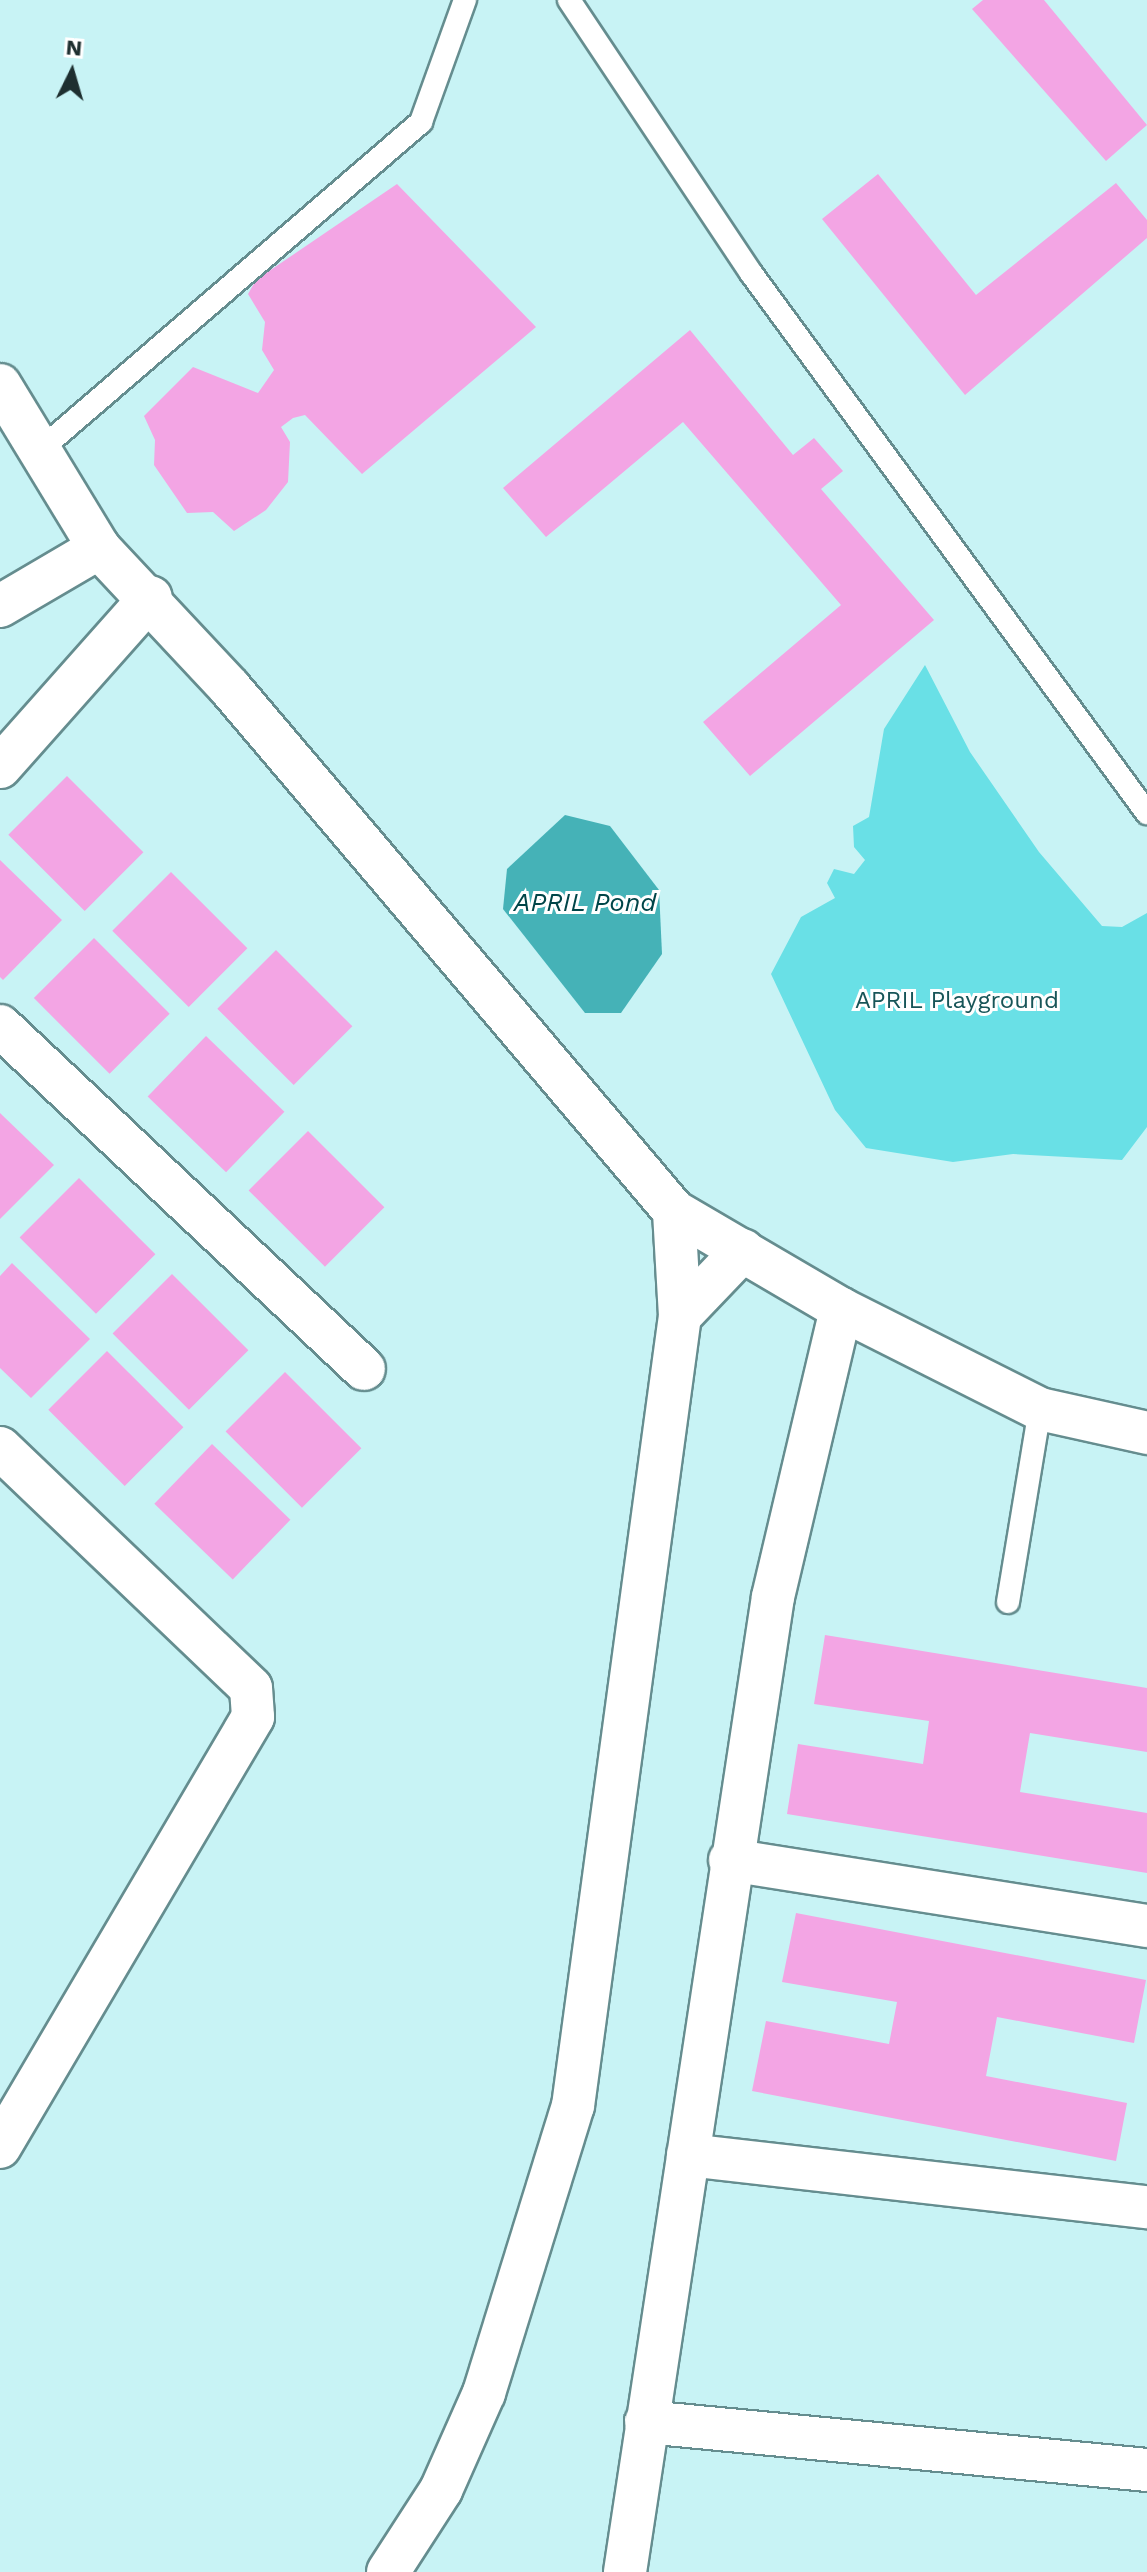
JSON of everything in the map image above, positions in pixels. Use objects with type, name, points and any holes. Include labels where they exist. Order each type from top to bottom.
[{"type":"street","points":[[0,385],[99,548],[151,597],[674,1211],[841,1309],[1040,1409],[1147,1433]]},
{"type":"street","points":[[0,606],[99,548]]},
{"type":"street","points":[[0,767],[151,597]]},
{"type":"street","points":[[0,1026],[364,1369]]},
{"type":"street","points":[[388,2572],[441,2490],[484,2393],[573,2106],[680,1316],[674,1211]]},
{"type":"street","points":[[680,1316],[743,1250]]},
{"type":"street","points":[[625,2572],[730,1860],[773,1597],[841,1309]]},
{"type":"street","points":[[0,1448],[251,1688],[253,1703],[246,1737],[0,2147]]},
{"type":"street","points":[[730,1860],[1147,1926]]},
{"type":"street","points":[[688,2155],[1147,2207]]},
{"type":"street","points":[[646,2422],[1147,2470]]},
{"type":"lane","points":[[40,450],[421,122],[465,0]]},
{"type":"lane","points":[[569,0],[751,273],[1147,813]]},
{"type":"lane","points":[[1008,1602],[1040,1409]]},
{"type":"green space","name":"APRIL Playground","points":[[925,665],[970,752],[1039,852],[1102,926],[1122,927],[1147,913],[1147,1127],[1122,1160],[1013,1154],[953,1162],[866,1148],[835,1110],[771,974],[801,917],[835,898],[827,883],[834,869],[854,874],[865,860],[854,847],[853,826],[869,817],[884,729]]},
{"type":"water","name":"APRIL Pond","points":[[565,815],[610,826],[659,890],[662,954],[621,1013],[585,1013],[503,909],[507,869]]},
{"type":"building","points":[[983,0],[1044,0],[1147,125],[1106,161],[972,9]]},
{"type":"building","points":[[878,174],[976,295],[1116,183],[1147,220],[1147,238],[965,395],[822,219]]},
{"type":"building","points":[[397,184],[536,327],[362,474],[305,415],[293,418],[281,427],[290,442],[288,482],[266,510],[234,531],[213,512],[187,513],[154,465],[155,440],[144,416],[193,367],[258,393],[274,370],[262,350],[265,322],[248,294],[256,280]]},
{"type":"building","points":[[690,330],[793,455],[814,438],[843,471],[821,489],[934,620],[750,776],[703,722],[841,605],[683,422],[546,537],[503,488]]},
{"type":"building","points":[[67,776],[143,852],[85,911],[8,835]]},
{"type":"building","points":[[0,860],[62,920],[3,980],[0,977]]},
{"type":"building","points":[[171,872],[247,948],[189,1007],[112,931]]},
{"type":"building","points":[[94,938],[170,1014],[110,1074],[34,998]]},
{"type":"building","points":[[276,950],[352,1026],[294,1085],[217,1009]]},
{"type":"building","points":[[206,1036],[284,1112],[226,1172],[148,1096]]},
{"type":"building","points":[[0,1113],[54,1165],[0,1219]]},
{"type":"building","points":[[308,1131],[384,1207],[325,1267],[249,1190]]},
{"type":"building","points":[[79,1178],[155,1254],[96,1314],[20,1237]]},
{"type":"building","points":[[12,1263],[90,1339],[31,1398],[0,1368],[0,1276]]},
{"type":"building","points":[[172,1274],[248,1350],[189,1410],[113,1333]]},
{"type":"building","points":[[107,1351],[183,1427],[125,1486],[48,1410]]},
{"type":"building","points":[[285,1372],[361,1448],[302,1508],[226,1431]]},
{"type":"building","points":[[212,1444],[290,1520],[233,1579],[154,1504]]},
{"type":"building","points":[[825,1635],[1147,1688],[1147,1752],[1030,1733],[1020,1792],[1147,1813],[1147,1873],[787,1814],[798,1744],[923,1764],[929,1721],[814,1704]]},
{"type":"building","points":[[796,1913],[1146,1980],[1134,2043],[997,2017],[986,2076],[1127,2103],[1116,2161],[752,2091],[766,2021],[889,2044],[897,2002],[782,1982]]}]
